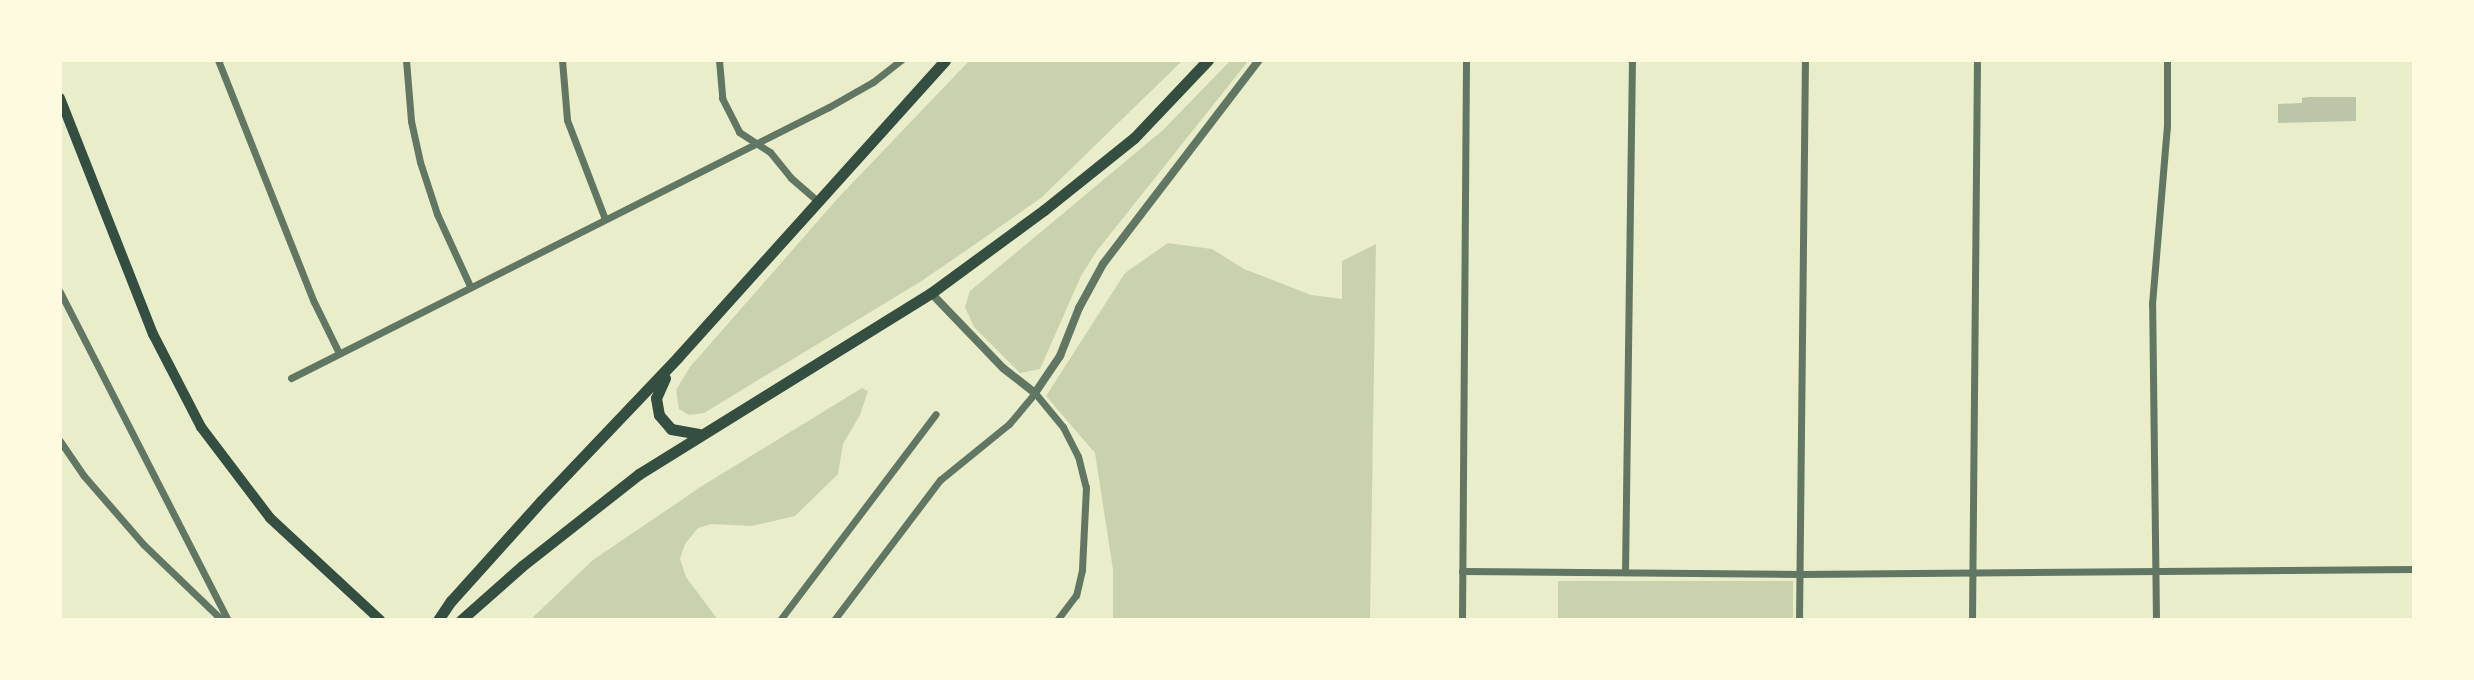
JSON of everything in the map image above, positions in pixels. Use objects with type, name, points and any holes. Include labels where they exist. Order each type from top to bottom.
[{"type":"highway","points":[[438,620],[451,601],[541,501],[678,357],[945,60]]},
{"type":"highway","points":[[461,620],[604,499],[699,434],[931,293],[1097,169],[1158,116],[1208,60]]},
{"type":"highway","points":[[678,357],[656,398],[659,415],[671,429],[699,434]]},
{"type":"main road","points":[[60,98],[153,334],[201,427],[270,518],[380,620]]},
{"type":"street","points":[[218,60],[314,302],[339,353]]},
{"type":"street","points":[[406,60],[411,121],[420,162],[437,214],[470,286]]},
{"type":"street","points":[[562,60],[567,120],[605,219]]},
{"type":"street","points":[[719,60],[725,106],[739,132],[770,152],[791,178],[817,201]]},
{"type":"street","points":[[291,378],[849,97],[901,60]]},
{"type":"street","points":[[834,620],[940,480],[1009,424],[1035,393],[1060,356],[1079,308],[1103,264],[1259,60]]},
{"type":"street","points":[[1462,620],[1466,60]]},
{"type":"street","points":[[1625,572],[1632,60]]},
{"type":"street","points":[[1799,620],[1805,60]]},
{"type":"street","points":[[1972,620],[1977,60]]},
{"type":"street","points":[[2156,620],[2152,304],[2155,234],[2167,126],[2167,60]]},
{"type":"street","points":[[60,292],[225,620]]},
{"type":"street","points":[[931,293],[1003,368],[1035,393],[1063,427],[1078,456],[1086,487],[1082,570],[1076,595],[1057,620]]},
{"type":"street","points":[[780,619],[936,414]]},
{"type":"street","points":[[60,441],[84,476],[144,545],[225,620]]},
{"type":"street","points":[[1462,571],[1800,574],[2414,569]]},
{"type":"green space","points":[[970,60],[1183,60],[1042,197],[987,236],[920,282],[704,413],[689,415],[679,409],[676,390],[690,367],[838,198]]},
{"type":"green space","points":[[1231,60],[1249,60],[1096,252],[1081,276],[1040,369],[1020,373],[974,327],[965,307],[970,291],[1163,130]]},
{"type":"green space","points":[[1168,243],[1212,249],[1244,269],[1311,295],[1342,299],[1342,261],[1376,244],[1370,620],[1113,620],[1113,570],[1095,453],[1046,396],[1125,273]]},
{"type":"green space","points":[[862,388],[868,391],[860,415],[843,444],[838,474],[795,516],[752,526],[712,524],[698,528],[685,544],[680,559],[686,577],[718,620],[530,620],[593,560],[702,486]]},
{"type":"green space","points":[[1558,581],[1793,581],[1793,620],[1558,620]]},
{"type":"building","points":[[2356,97],[2356,121],[2278,123],[2278,104],[2302,103],[2302,98]]}]
